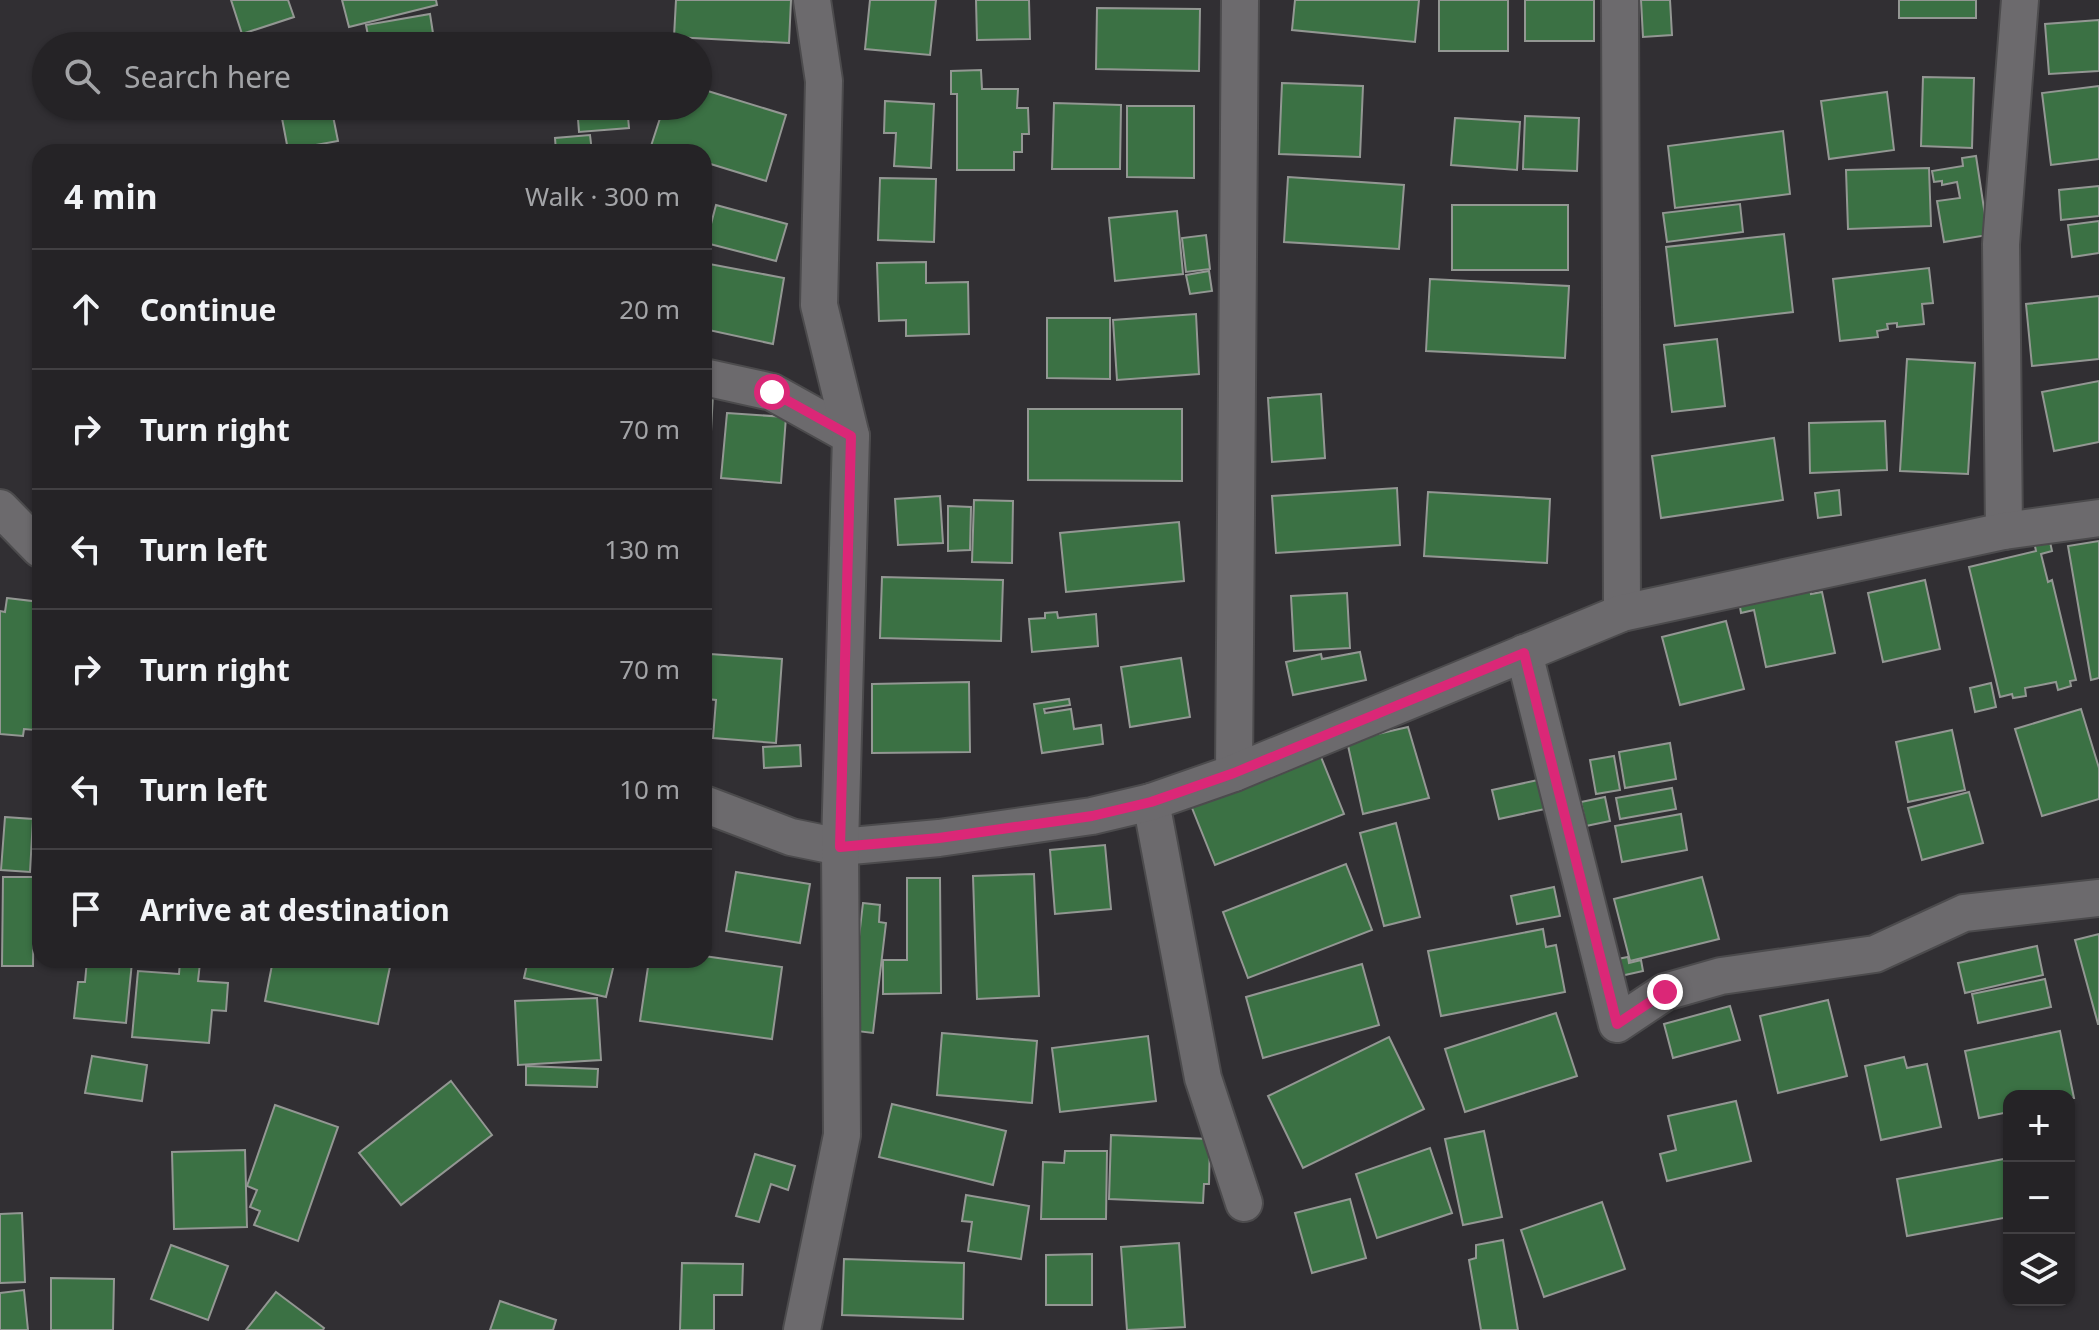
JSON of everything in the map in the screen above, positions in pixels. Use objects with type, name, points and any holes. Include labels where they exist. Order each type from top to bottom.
[{"type":"street","points":[[802,1330],[842,1135],[840,847],[851,436],[819,305],[824,81],[812,0]]},
{"type":"street","points":[[1234,773],[1240,0]]},
{"type":"street","points":[[1620,0],[1622,613]]},
{"type":"street","points":[[2004,531],[2001,244],[2020,0]]},
{"type":"street","points":[[712,379],[772,392],[851,436]]},
{"type":"street","points":[[0,508],[32,542]]},
{"type":"street","points":[[712,807],[791,837],[840,847],[939,838],[1092,816],[1151,802],[1234,773],[1622,613],[2004,531],[2099,518]]},
{"type":"street","points":[[1524,653],[1617,1024],[1665,992],[1721,976],[1875,954],[1964,913],[2099,898]]},
{"type":"street","points":[[1151,802],[1203,1078],[1244,1203]]},
{"type":"building","points":[[231,0],[288,0],[294,17],[241,32]]},
{"type":"building","points":[[342,0],[436,0],[437,5],[349,27]]},
{"type":"building","points":[[676,0],[791,0],[789,43],[712,39],[712,32],[674,32]]},
{"type":"building","points":[[870,0],[936,0],[930,55],[865,49]]},
{"type":"building","points":[[976,0],[1029,0],[1030,39],[977,40]]},
{"type":"building","points":[[1295,0],[1419,0],[1415,42],[1292,30]]},
{"type":"building","points":[[1439,0],[1508,0],[1508,51],[1439,51]]},
{"type":"building","points":[[1525,0],[1594,0],[1594,41],[1525,41]]},
{"type":"building","points":[[1641,0],[1670,0],[1672,35],[1643,37]]},
{"type":"building","points":[[1899,0],[1976,0],[1976,18],[1899,18]]},
{"type":"building","points":[[1097,8],[1200,9],[1199,71],[1096,69]]},
{"type":"building","points":[[430,14],[433,32],[367,32],[366,25]]},
{"type":"building","points":[[2099,20],[2099,71],[2049,74],[2045,24]]},
{"type":"building","points":[[981,70],[982,89],[1018,89],[1017,108],[1028,108],[1029,134],[1022,134],[1022,152],[1014,152],[1014,170],[957,170],[957,94],[951,94],[951,71]]},
{"type":"building","points":[[1923,77],[1974,78],[1972,148],[1921,146]]},
{"type":"building","points":[[1282,83],[1363,86],[1360,157],[1279,154]]},
{"type":"building","points":[[2099,86],[2099,159],[2051,165],[2042,93]]},
{"type":"building","points":[[712,92],[786,115],[766,181],[712,164],[712,144],[652,144],[659,120],[712,120]]},
{"type":"building","points":[[1887,92],[1894,150],[1829,159],[1821,101]]},
{"type":"building","points":[[885,101],[934,104],[931,168],[894,166],[896,133],[884,133]]},
{"type":"building","points":[[1054,103],[1121,105],[1120,169],[1052,169]]},
{"type":"building","points":[[1127,106],[1194,106],[1194,178],[1127,177]]},
{"type":"building","points":[[1525,116],[1579,118],[1577,171],[1523,169]]},
{"type":"building","points":[[1455,118],[1520,122],[1517,170],[1451,165]]},
{"type":"building","points":[[282,120],[334,120],[338,141],[287,144]]},
{"type":"building","points":[[578,120],[628,120],[629,128],[579,132]]},
{"type":"building","points":[[1783,131],[1790,194],[1675,208],[1668,146]]},
{"type":"building","points":[[590,135],[591,144],[555,144],[555,138]]},
{"type":"building","points":[[1976,156],[1988,235],[1944,242],[1937,201],[1960,198],[1957,182],[1942,185],[1942,181],[1934,182],[1932,171],[1963,166],[1962,158]]},
{"type":"building","points":[[1929,168],[1931,226],[1848,229],[1846,170]]},
{"type":"building","points":[[1288,177],[1404,185],[1399,249],[1284,242]]},
{"type":"building","points":[[880,178],[936,179],[934,242],[878,240]]},
{"type":"building","points":[[2099,186],[2099,216],[2061,220],[2059,190]]},
{"type":"building","points":[[1740,204],[1743,232],[1667,242],[1663,213]]},
{"type":"building","points":[[716,205],[787,224],[776,261],[712,245],[712,220]]},
{"type":"building","points":[[1452,205],[1568,205],[1568,270],[1452,270]]},
{"type":"building","points":[[1177,211],[1183,274],[1115,281],[1109,218]]},
{"type":"building","points":[[2099,221],[2099,253],[2072,257],[2068,225]]},
{"type":"building","points":[[1784,234],[1793,312],[1675,326],[1666,247]]},
{"type":"building","points":[[1206,235],[1210,269],[1186,272],[1182,238]]},
{"type":"building","points":[[926,262],[926,283],[968,282],[969,334],[906,336],[906,320],[879,321],[877,263]]},
{"type":"building","points":[[712,264],[784,278],[773,344],[712,331]]},
{"type":"building","points":[[1929,268],[1933,303],[1922,304],[1924,324],[1897,327],[1897,323],[1887,324],[1888,329],[1877,331],[1878,337],[1840,341],[1833,279]]},
{"type":"building","points":[[1209,271],[1212,291],[1190,294],[1186,275]]},
{"type":"building","points":[[1430,279],[1569,286],[1565,358],[1426,351]]},
{"type":"building","points":[[2099,296],[2099,359],[2032,366],[2026,304]]},
{"type":"building","points":[[1196,314],[1199,374],[1117,380],[1113,320]]},
{"type":"building","points":[[1047,318],[1110,318],[1110,379],[1047,378]]},
{"type":"building","points":[[1717,339],[1725,406],[1672,412],[1664,345]]},
{"type":"building","points":[[1907,359],[1975,363],[1968,474],[1900,471]]},
{"type":"building","points":[[2099,381],[2099,442],[2054,451],[2042,392]]},
{"type":"building","points":[[1321,394],[1325,458],[1272,462],[1268,398]]},
{"type":"building","points":[[1028,409],[1182,409],[1182,481],[1028,480]]},
{"type":"building","points":[[727,413],[786,417],[781,483],[721,478]]},
{"type":"building","points":[[1885,421],[1887,470],[1810,473],[1809,423]]},
{"type":"building","points":[[1774,438],[1783,500],[1661,518],[1652,456]]},
{"type":"building","points":[[1397,488],[1400,545],[1276,553],[1272,496]]},
{"type":"building","points":[[1839,490],[1841,515],[1818,518],[1815,493]]},
{"type":"building","points":[[1428,492],[1550,499],[1547,563],[1424,556]]},
{"type":"building","points":[[940,496],[943,543],[898,545],[895,499]]},
{"type":"building","points":[[974,500],[1013,501],[1012,563],[972,562]]},
{"type":"building","points":[[948,506],[971,507],[970,550],[948,551]]},
{"type":"building","points":[[1179,522],[1184,581],[1066,592],[1060,533]]},
{"type":"building","points":[[2047,528],[2052,551],[2041,554],[2048,582],[2052,580],[2076,680],[2070,681],[2071,686],[2058,690],[2056,682],[2025,688],[2026,696],[2013,698],[2012,694],[2000,697],[1969,567],[2036,551],[2032,532]]},
{"type":"building","points":[[2099,541],[2099,678],[2091,680],[2068,546]]},
{"type":"building","points":[[882,577],[1003,580],[1001,641],[880,638]]},
{"type":"building","points":[[1925,580],[1940,649],[1883,662],[1868,593]]},
{"type":"building","points":[[1810,589],[1811,594],[1822,592],[1835,653],[1766,667],[1754,610],[1741,613],[1738,595]]},
{"type":"building","points":[[1347,593],[1350,648],[1294,651],[1291,596]]},
{"type":"building","points":[[7,598],[32,601],[32,730],[24,729],[23,736],[0,734],[0,611],[5,612]]},
{"type":"building","points":[[1057,612],[1058,618],[1096,614],[1098,646],[1032,652],[1029,619],[1045,618],[1045,613]]},
{"type":"building","points":[[1726,621],[1744,689],[1680,705],[1662,637]]},
{"type":"building","points":[[1360,652],[1366,680],[1293,695],[1286,662],[1321,654],[1322,659]]},
{"type":"building","points":[[712,654],[782,659],[776,743],[713,738],[716,700],[712,700]]},
{"type":"building","points":[[1181,658],[1190,717],[1130,727],[1121,667]]},
{"type":"building","points":[[969,682],[970,752],[872,753],[872,684]]},
{"type":"building","points":[[1991,683],[1996,707],[1975,712],[1970,688]]},
{"type":"building","points":[[1069,699],[1070,705],[1044,709],[1045,713],[1071,709],[1074,729],[1101,725],[1103,744],[1042,753],[1034,704]]},
{"type":"building","points":[[2081,709],[2099,768],[2099,799],[2042,816],[2015,729]]},
{"type":"building","points":[[1408,727],[1429,798],[1363,814],[1347,741]]},
{"type":"building","points":[[1952,730],[1965,790],[1908,802],[1896,742]]},
{"type":"building","points":[[1670,743],[1676,779],[1625,788],[1619,752]]},
{"type":"building","points":[[800,745],[801,766],[764,768],[763,747]]},
{"type":"building","points":[[1319,752],[1344,814],[1215,865],[1190,803]]},
{"type":"building","points":[[1614,756],[1620,790],[1596,794],[1590,760]]},
{"type":"building","points":[[1538,780],[1545,809],[1499,819],[1492,790]]},
{"type":"building","points":[[1672,788],[1676,809],[1620,819],[1616,798]]},
{"type":"building","points":[[1969,792],[1983,843],[1922,860],[1908,808]]},
{"type":"building","points":[[1605,797],[1610,821],[1586,826],[1581,802]]},
{"type":"building","points":[[1681,814],[1687,850],[1622,862],[1615,826]]},
{"type":"building","points":[[5,817],[32,819],[30,872],[1,870]]},
{"type":"building","points":[[1396,823],[1420,917],[1384,926],[1360,833]]},
{"type":"building","points":[[1105,845],[1111,909],[1055,914],[1050,850]]},
{"type":"building","points":[[1346,864],[1372,930],[1248,978],[1223,912]]},
{"type":"building","points":[[736,872],[810,884],[800,943],[726,931]]},
{"type":"building","points":[[1034,874],[1039,996],[977,999],[973,876]]},
{"type":"building","points":[[3,877],[32,877],[32,966],[2,966]]},
{"type":"building","points":[[1702,877],[1719,939],[1630,961],[1614,899]]},
{"type":"building","points":[[907,878],[940,878],[941,993],[883,994],[883,960],[907,960]]},
{"type":"building","points":[[1554,887],[1560,916],[1517,924],[1511,896]]},
{"type":"building","points":[[863,903],[880,905],[879,922],[886,923],[873,1033],[848,1030]]},
{"type":"building","points":[[1543,929],[1546,947],[1556,945],[1565,992],[1441,1016],[1428,951]]},
{"type":"building","points":[[2099,934],[2099,1024],[2098,1024],[2075,940]]},
{"type":"building","points":[[2037,946],[2043,975],[1965,993],[1958,963]]},
{"type":"building","points":[[712,957],[782,967],[772,1039],[640,1021],[648,968],[712,968]]},
{"type":"building","points":[[1628,957],[1629,963],[1641,960],[1643,971],[1616,977],[1612,960]]},
{"type":"building","points":[[1362,964],[1379,1025],[1263,1058],[1246,997]]},
{"type":"building","points":[[86,968],[131,968],[126,1023],[74,1018],[78,982],[85,982]]},
{"type":"building","points":[[179,968],[199,968],[198,981],[228,983],[226,1011],[212,1010],[209,1043],[132,1037],[138,971],[179,974]]},
{"type":"building","points":[[271,968],[390,968],[378,1024],[265,1001]]},
{"type":"building","points":[[526,968],[613,968],[606,997],[524,978]]},
{"type":"building","points":[[2045,979],[2051,1007],[1978,1023],[1972,994]]},
{"type":"building","points":[[597,998],[601,1060],[518,1065],[515,1001]]},
{"type":"building","points":[[1828,1000],[1847,1076],[1778,1093],[1760,1016]]},
{"type":"building","points":[[1730,1006],[1740,1040],[1673,1058],[1664,1024]]},
{"type":"building","points":[[1556,1013],[1577,1076],[1465,1112],[1445,1049]]},
{"type":"building","points":[[2060,1031],[2072,1090],[2003,1090],[2003,1113],[1979,1118],[1965,1051]]},
{"type":"building","points":[[942,1033],[1037,1041],[1032,1103],[937,1095]]},
{"type":"building","points":[[1148,1036],[1156,1101],[1060,1112],[1052,1048]]},
{"type":"building","points":[[1389,1037],[1424,1109],[1303,1168],[1268,1096]]},
{"type":"building","points":[[92,1056],[147,1065],[142,1101],[85,1093]]},
{"type":"building","points":[[1904,1057],[1907,1068],[1927,1064],[1941,1127],[1881,1140],[1865,1066]]},
{"type":"building","points":[[526,1066],[598,1069],[597,1087],[526,1085]]},
{"type":"building","points":[[451,1081],[492,1135],[401,1205],[359,1153]]},
{"type":"building","points":[[1736,1101],[1751,1161],[1667,1181],[1660,1154],[1676,1150],[1668,1116]]},
{"type":"building","points":[[892,1104],[1006,1131],[993,1185],[879,1157]]},
{"type":"building","points":[[275,1105],[338,1127],[298,1241],[254,1225],[260,1211],[250,1207],[257,1190],[247,1186]]},
{"type":"building","points":[[1484,1131],[1502,1217],[1463,1225],[1445,1139]]},
{"type":"building","points":[[1111,1135],[1210,1139],[1209,1184],[1204,1184],[1203,1203],[1109,1199]]},
{"type":"building","points":[[1430,1148],[1452,1213],[1377,1238],[1356,1174]]},
{"type":"building","points":[[245,1150],[247,1227],[174,1229],[172,1152]]},
{"type":"building","points":[[1065,1151],[1107,1151],[1106,1219],[1041,1219],[1043,1162],[1064,1163]]},
{"type":"building","points":[[755,1154],[795,1166],[788,1190],[771,1184],[759,1222],[736,1216]]},
{"type":"building","points":[[2003,1159],[2003,1218],[1907,1236],[1897,1179]]},
{"type":"building","points":[[966,1195],[1029,1206],[1021,1259],[968,1251],[972,1222],[962,1221]]},
{"type":"building","points":[[1350,1199],[1366,1258],[1312,1273],[1295,1213]]},
{"type":"building","points":[[1602,1202],[1625,1269],[1544,1297],[1521,1230]]},
{"type":"building","points":[[22,1213],[25,1282],[0,1283],[0,1214]]},
{"type":"building","points":[[1503,1240],[1518,1330],[1481,1330],[1469,1260],[1476,1258],[1476,1245]]},
{"type":"building","points":[[1179,1243],[1185,1327],[1127,1330],[1121,1247]]},
{"type":"building","points":[[171,1245],[228,1266],[208,1320],[151,1299]]},
{"type":"building","points":[[1092,1254],[1092,1305],[1046,1305],[1046,1255]]},
{"type":"building","points":[[844,1259],[964,1263],[963,1319],[842,1315]]},
{"type":"building","points":[[682,1263],[743,1264],[742,1295],[714,1295],[714,1330],[680,1330]]},
{"type":"building","points":[[51,1278],[114,1279],[113,1330],[51,1330]]},
{"type":"building","points":[[24,1290],[28,1330],[0,1330],[0,1293]]},
{"type":"building","points":[[276,1292],[324,1328],[323,1330],[246,1330]]},
{"type":"building","points":[[500,1301],[556,1320],[553,1330],[490,1330]]},
{"type":"route","points":[[772,392],[851,436],[840,847],[939,838],[1092,816],[1151,802],[1234,773],[1524,653],[1617,1024],[1665,992]]}]
